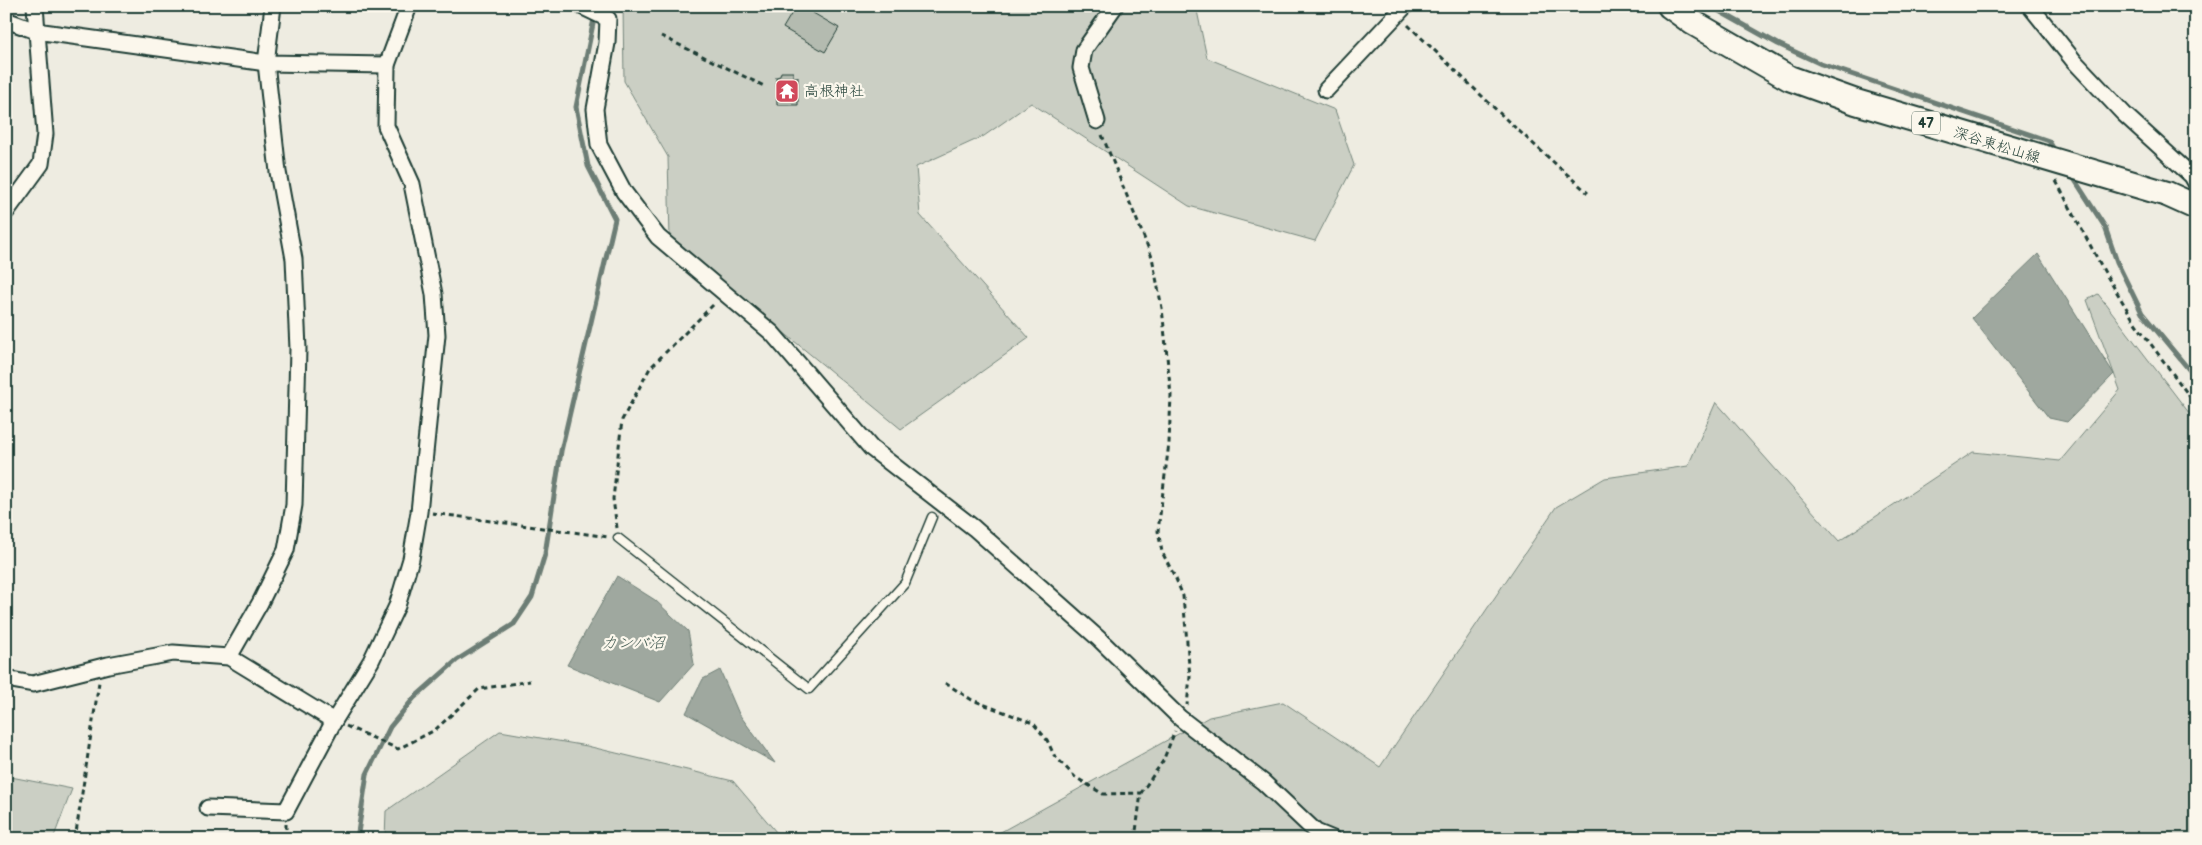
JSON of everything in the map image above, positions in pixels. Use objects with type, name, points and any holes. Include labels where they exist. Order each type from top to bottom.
[{"type":"main road","name":"深谷東松山線","points":[[1670,6],[1692,22],[1789,78],[1856,102],[2167,194],[2196,207]]},
{"type":"street","points":[[6,212],[41,164],[45,134],[35,6]]},
{"type":"street","points":[[228,658],[260,604],[286,550],[294,505],[298,349],[294,259],[278,172],[266,63],[273,6]]},
{"type":"street","points":[[208,808],[286,811],[334,721],[371,661],[397,606],[411,560],[419,512],[437,335],[434,294],[412,184],[386,126],[387,65],[409,6]]},
{"type":"street","points":[[581,6],[608,19],[607,43],[595,109],[599,145],[624,192],[658,237],[772,333],[871,448],[974,528],[1098,638],[1180,718],[1262,782],[1316,832],[1332,839]]},
{"type":"street","points":[[1097,121],[1081,68],[1084,50],[1114,6]]},
{"type":"street","points":[[2030,7],[2124,114],[2192,176],[2196,183]]},
{"type":"street","points":[[1326,90],[1401,10]]},
{"type":"street","points":[[6,20],[36,31],[266,63],[387,65]]},
{"type":"street","points":[[6,679],[33,684],[102,667],[173,653],[228,658],[334,721]]},
{"type":"lane","points":[[618,538],[809,689],[905,584],[932,517]]},
{"type":"path","points":[[1972,6],[1993,10],[2030,7]]},
{"type":"path","points":[[1401,10],[1509,122],[1588,193]]},
{"type":"path","points":[[661,36],[766,87]]},
{"type":"path","points":[[1097,121],[1152,257],[1162,308],[1171,395],[1169,443],[1158,531],[1162,552],[1183,596],[1190,677],[1189,703],[1180,718],[1163,760],[1141,793],[1135,839]]},
{"type":"path","points":[[2044,159],[2104,271],[2136,324],[2196,405]]},
{"type":"path","points":[[419,512],[618,538],[613,499],[622,420],[650,368],[724,294]]},
{"type":"path","points":[[75,839],[102,667]]},
{"type":"path","points":[[334,721],[398,749],[435,730],[479,689],[530,681]]},
{"type":"path","points":[[945,683],[972,700],[1033,723],[1047,740],[1054,755],[1075,777],[1103,794],[1141,793]]},
{"type":"shaded area","points":[[623,6],[1196,6],[1207,58],[1335,110],[1354,165],[1315,241],[1189,206],[1031,103],[984,136],[916,167],[920,215],[1029,338],[901,429],[670,239],[668,157],[624,81]]},
{"type":"shaded area","points":[[2098,294],[2196,422],[2196,839],[988,839],[1209,717],[1283,702],[1380,767],[1556,507],[1605,478],[1688,466],[1716,402],[1839,541],[1973,452],[2060,461],[2120,390],[2087,300]]},
{"type":"shaded area","points":[[500,731],[587,746],[733,781],[782,839],[385,839],[386,811]]},
{"type":"shaded area","points":[[6,776],[72,789],[53,839],[6,839]]},
{"type":"water","points":[[2038,254],[2114,374],[2067,422],[2049,418],[1972,318]]},
{"type":"water","name":"カンバ沼","points":[[617,576],[655,600],[688,631],[694,664],[660,702],[567,665]]},
{"type":"water","points":[[720,670],[739,714],[775,763],[686,713],[703,679]]},
{"type":"building","points":[[796,6],[801,6],[839,28],[825,52],[783,28]]},
{"type":"building","name":"高根神社","points":[[781,72],[793,72],[793,77],[798,77],[798,105],[777,105],[776,77],[780,76]]},
{"type":"waterway","points":[[1710,6],[1778,44],[1821,64],[2049,141],[2056,153]]},
{"type":"waterway","points":[[357,839],[367,774],[390,727],[414,698],[457,660],[514,624],[532,597],[545,554],[561,451],[615,219],[588,166],[576,107],[595,14]]},
{"type":"waterway","points":[[2071,174],[2105,227],[2117,262],[2142,313],[2196,378]]},
{"type":"place","name":"高根神社","points":[[787,91]]}]
